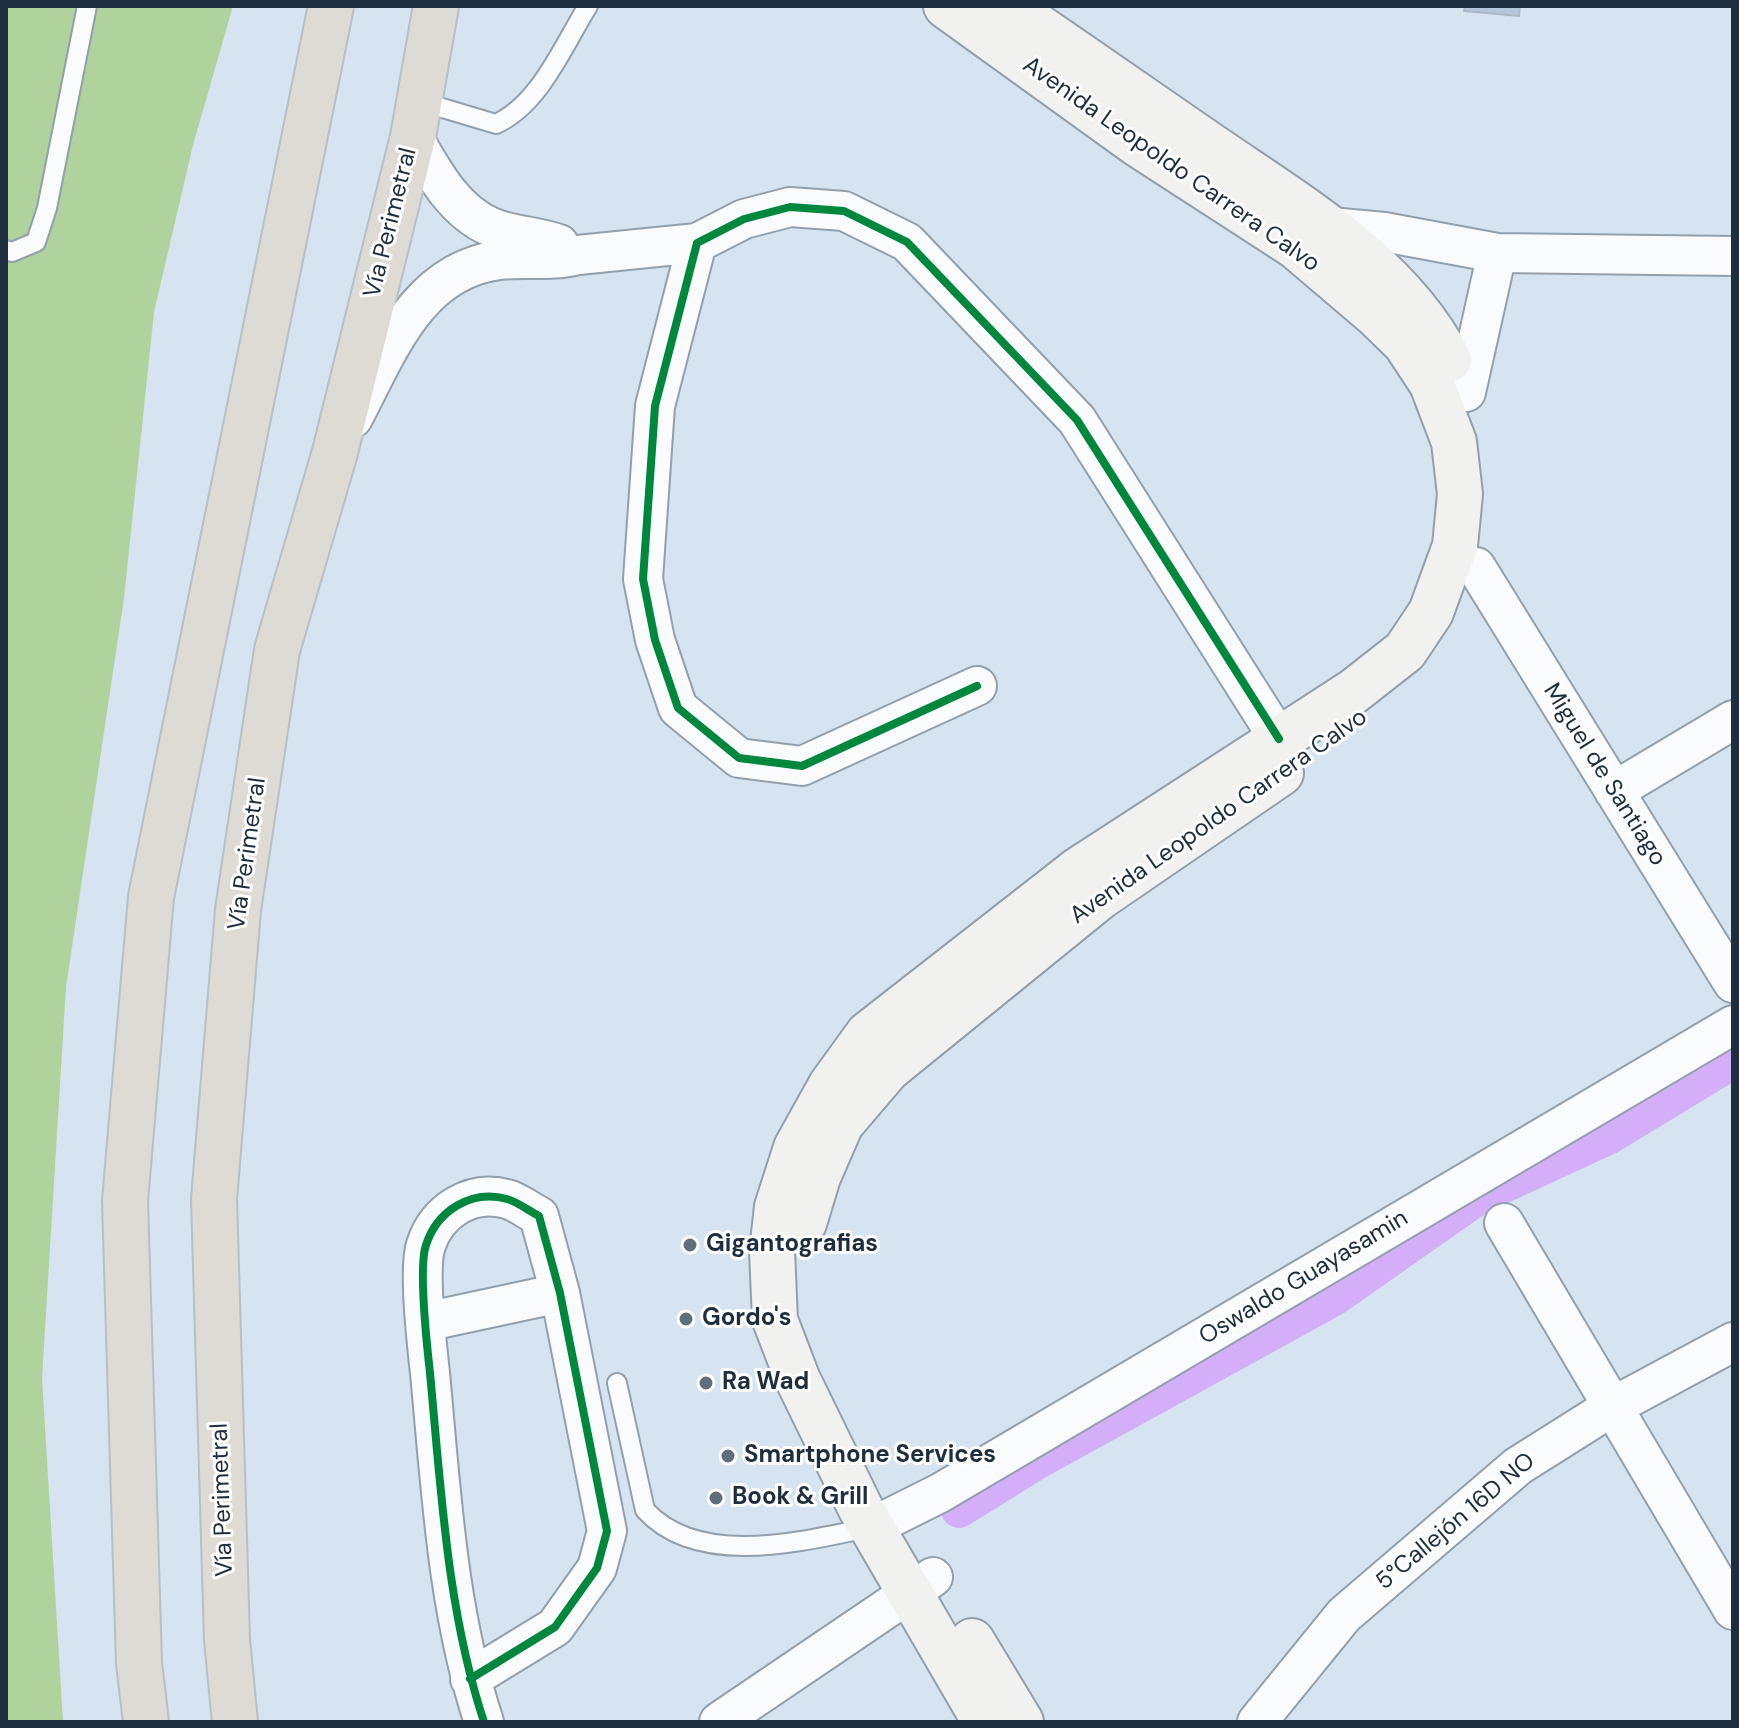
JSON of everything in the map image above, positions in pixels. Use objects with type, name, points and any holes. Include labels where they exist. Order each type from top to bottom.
[{"type":"highway","points":[[146,1722],[139,1663],[125,1201],[151,897],[331,6]]},
{"type":"highway","name":"Vía Perimetral","points":[[235,1722],[227,1640],[214,1199],[238,910],[277,650],[335,452],[416,119],[436,6]]},
{"type":"main road","name":"Avenida Leopoldo Carrera Calvo","points":[[946,6],[1136,143],[1295,246],[1405,343],[1432,384],[1454,442],[1460,494],[1455,546],[1431,612],[1405,651],[1354,691],[1078,870],[868,1034],[831,1085],[796,1148],[777,1207],[772,1251],[775,1320],[798,1380],[886,1520],[922,1586],[985,1722]]},
{"type":"main road","name":"Avenida Leopoldo Carrera Calvo","points":[[886,1520],[803,1326],[803,1227],[818,1177],[841,1124],[888,1069],[1100,897],[1373,710],[1424,663],[1450,630],[1476,567],[1485,504],[1479,437],[1466,392],[1438,338],[1402,294],[1330,227],[1008,6]]},
{"type":"main road","name":"Avenida Leopoldo Carrera Calvo","points":[[922,1586],[1021,1722]]},
{"type":"street","points":[[416,119],[440,183],[464,209],[489,227],[548,240],[578,255]]},
{"type":"street","points":[[335,452],[407,316],[425,295],[461,271],[498,260],[563,259],[697,243],[744,219],[790,207],[844,211],[907,242],[1077,420],[1279,739]]},
{"type":"street","points":[[1330,227],[1384,232],[1497,253],[1733,256]]},
{"type":"street","points":[[697,243],[655,406],[643,579],[655,640],[678,708],[739,758],[802,766],[977,686]]},
{"type":"street","points":[[1466,392],[1497,253]]},
{"type":"street","name":"Miguel de Santiago","points":[[1476,567],[1733,983]]},
{"type":"street","points":[[1614,791],[1733,720]]},
{"type":"street","name":"Oswaldo Guayasamin","points":[[886,1520],[940,1493],[1733,1025]]},
{"type":"street","points":[[470,1679],[555,1627],[597,1568],[607,1531],[560,1293],[539,1216],[507,1199],[468,1198],[447,1210],[425,1246],[425,1322],[453,1583],[470,1679],[484,1722]]},
{"type":"street","points":[[1504,1223],[1610,1408],[1733,1610]]},
{"type":"street","points":[[425,1322],[560,1293]]},
{"type":"street","name":"5°Callejón 16D NO","points":[[1257,1722],[1344,1615],[1518,1466],[1610,1408],[1733,1342]]},
{"type":"street","points":[[719,1722],[922,1586]]},
{"type":"lane","points":[[6,250],[12,252],[36,242],[47,208],[87,6]]},
{"type":"lane","points":[[416,119],[496,124],[507,118],[531,97],[588,6]]},
{"type":"lane","points":[[617,1383],[645,1510],[659,1525],[690,1539],[745,1545],[783,1545],[886,1520]]},
{"type":"green space","points":[[6,6],[233,6],[193,145],[154,312],[124,598],[66,987],[42,1378],[63,1722],[6,1722]]},
{"type":"building","points":[[1465,6],[1520,6],[1519,16],[1464,11]]},
{"type":"waterway","points":[[959,1510],[1038,1461],[1334,1298],[1478,1197],[1608,1137],[1733,1061]]},
{"type":"cycle path","points":[[977,686],[802,766],[739,758],[678,708],[655,640],[643,579],[655,406],[697,243],[744,219],[790,207],[844,211],[907,242],[1077,420],[1279,739]]},
{"type":"cycle path","points":[[470,1679],[555,1627],[597,1568],[607,1531],[560,1293],[539,1216],[511,1200],[494,1197],[468,1200],[438,1222],[426,1245],[423,1271],[425,1327],[447,1549],[462,1637],[472,1680],[484,1722]]},
{"type":"place","name":"Gigantografias","points":[[690,1245]]},
{"type":"place","name":"Gordo's","points":[[686,1319]]},
{"type":"place","name":"Ra Wad","points":[[706,1383]]},
{"type":"place","name":"Smartphone Services","points":[[728,1456]]},
{"type":"place","name":"Book & Grill","points":[[716,1498]]}]
